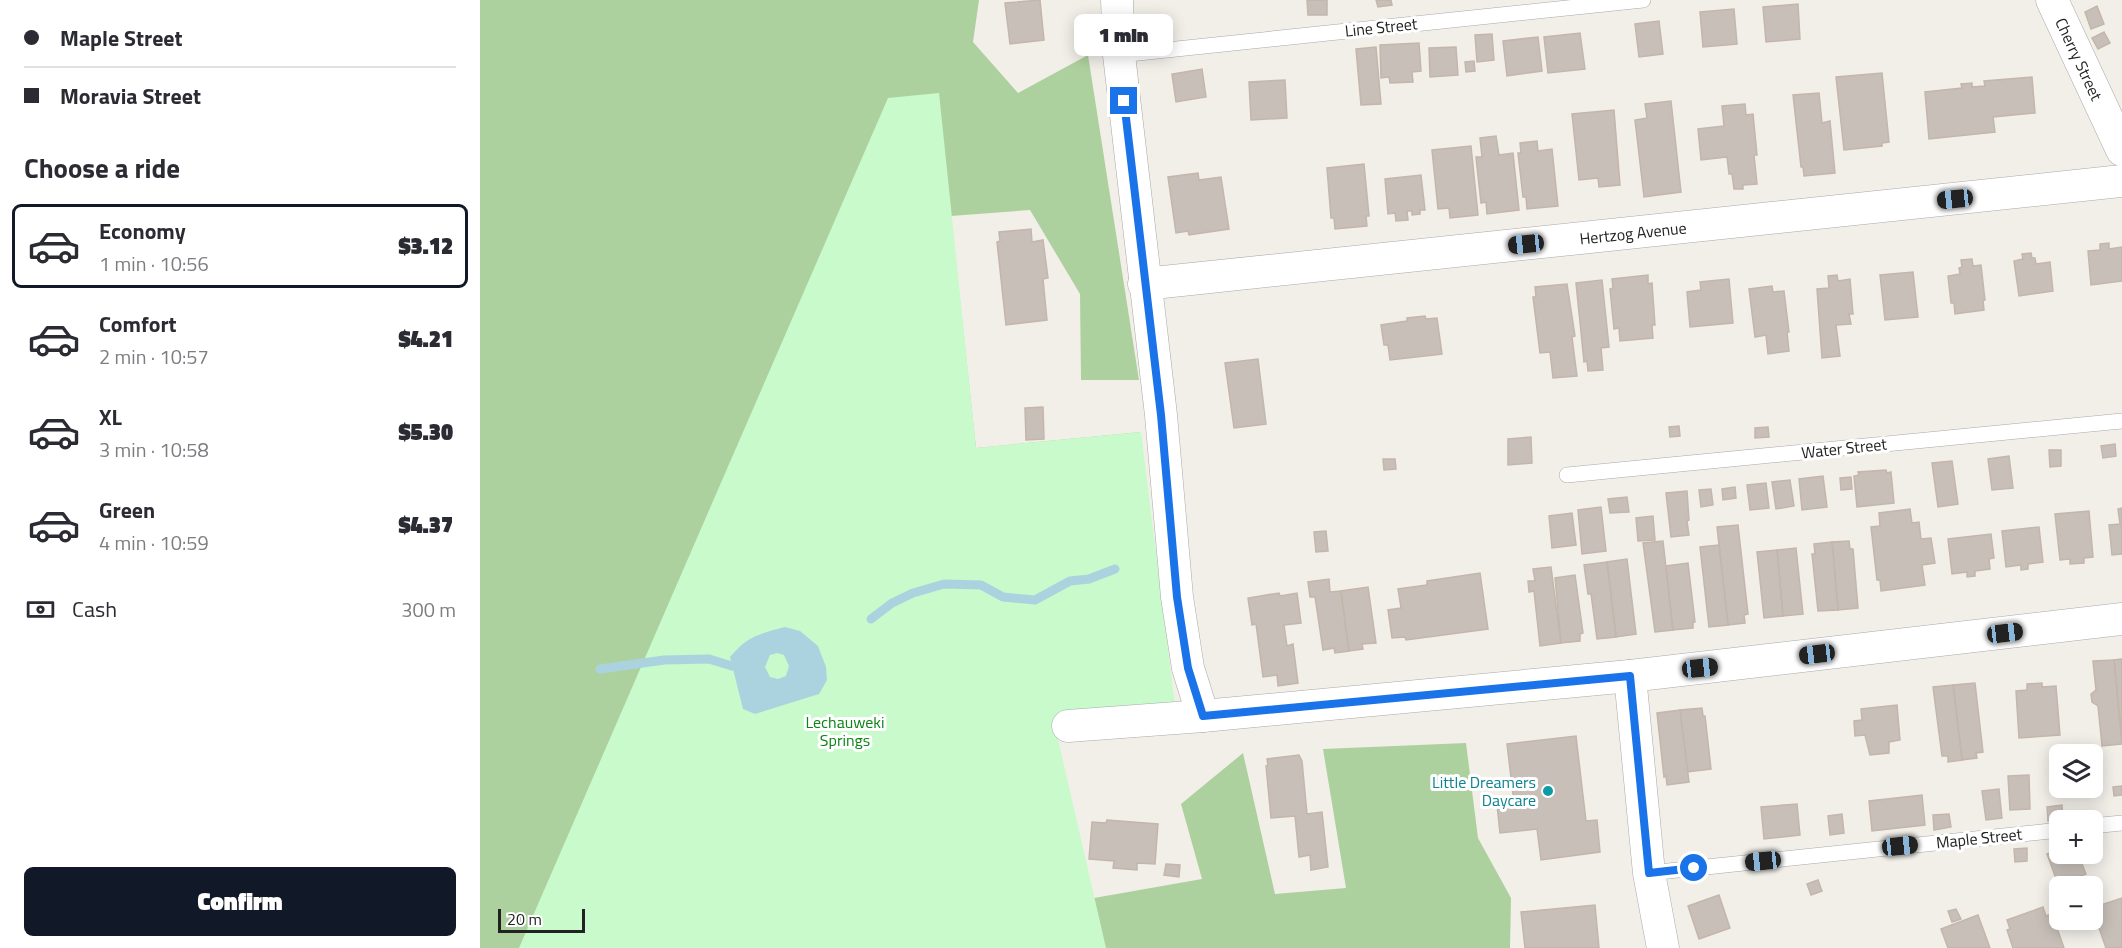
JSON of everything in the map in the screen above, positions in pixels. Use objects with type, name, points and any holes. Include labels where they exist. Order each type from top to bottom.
[{"type":"street","points":[[1117,0],[1119,55],[1161,415],[1177,597],[1188,668],[1203,716]]},
{"type":"street","name":"Cherry Street","points":[[2052,0],[2122,150]]},
{"type":"street","name":"Hertzog Avenue","points":[[1144,284],[2122,181]]},
{"type":"street","points":[[1068,726],[1203,716],[1630,676],[2122,619]]},
{"type":"street","points":[[1630,676],[1649,873],[1663,948]]},
{"type":"lane","name":"Line Street","points":[[1119,55],[1643,0]]},
{"type":"lane","name":"Water Street","points":[[1567,475],[2122,421]]},
{"type":"lane","points":[[2103,825],[2122,823]]},
{"type":"lane","name":"Maple Street","points":[[1649,873],[2049,831]]},
{"type":"green space","points":[[480,0],[979,0],[973,42],[1018,93],[1088,55],[1139,380],[1081,380],[1080,294],[1030,210],[951,216],[976,448],[1141,432],[977,485],[1094,898],[1202,879],[1181,804],[1243,753],[1275,894],[1346,888],[1323,749],[1466,743],[1478,838],[1511,898],[1510,948],[480,948]]},
{"type":"green space","name":"Lechauweki Springs","points":[[939,93],[976,448],[1141,432],[1178,729],[1058,739],[1106,948],[519,948],[888,98]]},
{"type":"water","points":[[785,627],[800,631],[818,646],[826,667],[827,680],[819,694],[755,714],[743,709],[730,657],[748,640]],"holes":[[[777,653],[784,655],[789,666],[786,676],[778,679],[770,677],[765,667],[770,655]]]},
{"type":"building","points":[[1040,0],[1044,40],[1010,44],[1005,3]]},
{"type":"building","points":[[1307,0],[1327,0],[1327,15],[1308,15]]},
{"type":"building","points":[[1376,0],[1391,0],[1392,5],[1378,7]]},
{"type":"building","points":[[1798,4],[1800,39],[1766,42],[1763,7]]},
{"type":"building","points":[[2097,6],[2104,24],[2091,29],[2085,12]]},
{"type":"building","points":[[1734,9],[1737,44],[1703,47],[1700,12]]},
{"type":"building","points":[[1659,21],[1663,54],[1639,57],[1635,24]]},
{"type":"building","points":[[2104,32],[2110,43],[2098,49],[2092,38]]},
{"type":"building","points":[[1580,33],[1585,69],[1548,73],[1544,37]]},
{"type":"building","points":[[1492,34],[1494,60],[1477,62],[1475,35]]},
{"type":"building","points":[[1538,37],[1542,71],[1507,76],[1503,41]]},
{"type":"building","points":[[1419,43],[1421,71],[1412,72],[1413,82],[1390,83],[1389,77],[1381,78],[1380,45]]},
{"type":"building","points":[[1376,47],[1381,104],[1361,105],[1356,49]]},
{"type":"building","points":[[1456,47],[1458,75],[1430,77],[1429,48]]},
{"type":"building","points":[[1474,61],[1475,71],[1466,72],[1465,62]]},
{"type":"building","points":[[1202,69],[1206,97],[1176,102],[1172,74]]},
{"type":"building","points":[[1882,73],[1889,142],[1882,143],[1882,146],[1844,150],[1836,77]]},
{"type":"building","points":[[2032,77],[2035,113],[1993,117],[1995,132],[1929,139],[1925,92],[1962,88],[1961,84],[1972,83],[1972,87],[1985,86],[1984,81]]},
{"type":"building","points":[[1285,80],[1287,118],[1251,120],[1249,82]]},
{"type":"building","points":[[1819,93],[1822,123],[1830,121],[1835,173],[1804,176],[1793,95]]},
{"type":"building","points":[[1671,101],[1681,192],[1644,197],[1635,120],[1647,118],[1645,104]]},
{"type":"building","points":[[1745,104],[1746,115],[1753,114],[1757,184],[1743,185],[1743,189],[1734,189],[1727,157],[1701,160],[1698,129],[1724,126],[1722,106]]},
{"type":"building","points":[[1614,110],[1620,185],[1599,187],[1598,178],[1579,180],[1572,114]]},
{"type":"building","points":[[1496,136],[1499,155],[1513,153],[1519,210],[1487,214],[1486,202],[1481,203],[1476,157],[1482,157],[1480,138]]},
{"type":"building","points":[[1537,141],[1538,151],[1552,149],[1558,206],[1527,209],[1526,197],[1523,197],[1518,153],[1521,153],[1520,143]]},
{"type":"building","points":[[1471,146],[1478,215],[1450,218],[1449,208],[1438,209],[1432,150]]},
{"type":"building","points":[[1364,164],[1369,216],[1366,216],[1367,226],[1335,229],[1334,218],[1331,218],[1327,168]]},
{"type":"building","points":[[1198,173],[1199,180],[1221,177],[1229,229],[1189,235],[1188,231],[1176,233],[1168,177]]},
{"type":"building","points":[[1421,175],[1425,210],[1420,210],[1420,214],[1412,215],[1412,211],[1407,211],[1408,220],[1396,221],[1395,213],[1388,214],[1385,179]]},
{"type":"building","points":[[1031,229],[1032,242],[1043,240],[1048,278],[1043,279],[1047,320],[1006,325],[997,242],[1000,241],[999,232]]},
{"type":"building","points":[[2109,243],[2109,249],[2122,247],[2122,281],[2091,285],[2088,251],[2100,250],[2100,244]]},
{"type":"building","points":[[2031,253],[2036,264],[2050,262],[2053,291],[2019,296],[2014,261],[2023,259],[2022,254]]},
{"type":"building","points":[[1972,259],[1973,266],[1981,265],[1984,310],[1955,314],[1954,303],[1951,303],[1948,276],[1960,274],[1961,260]]},
{"type":"building","points":[[1913,272],[1918,317],[1885,320],[1880,275]]},
{"type":"building","points":[[1648,275],[1648,284],[1652,283],[1655,325],[1652,325],[1653,338],[1620,341],[1619,328],[1614,329],[1610,289],[1613,288],[1612,279]]},
{"type":"building","points":[[1837,275],[1838,281],[1850,279],[1853,314],[1849,314],[1851,324],[1836,325],[1840,356],[1822,358],[1817,289],[1829,288],[1828,276]]},
{"type":"building","points":[[1729,279],[1733,323],[1690,327],[1687,292],[1701,290],[1700,282]]},
{"type":"building","points":[[1602,280],[1609,347],[1601,348],[1603,370],[1588,371],[1587,361],[1584,362],[1576,283]]},
{"type":"building","points":[[1567,284],[1575,336],[1572,337],[1577,376],[1553,378],[1550,352],[1540,353],[1533,297],[1536,297],[1535,287]]},
{"type":"building","points":[[1772,286],[1773,292],[1784,291],[1789,351],[1768,354],[1766,335],[1755,337],[1749,289]]},
{"type":"building","points":[[1425,316],[1426,319],[1437,318],[1442,354],[1390,360],[1388,345],[1384,345],[1381,325]]},
{"type":"building","points":[[1258,359],[1266,424],[1234,428],[1225,363]]},
{"type":"building","points":[[1043,407],[1044,439],[1026,440],[1025,408]]},
{"type":"building","points":[[1679,426],[1680,436],[1670,437],[1669,427]]},
{"type":"building","points":[[1768,427],[1769,437],[1755,438],[1755,428]]},
{"type":"building","points":[[1531,437],[1532,463],[1508,465],[1508,439]]},
{"type":"building","points":[[2115,444],[2116,456],[2103,458],[2101,446]]},
{"type":"building","points":[[2049,450],[2061,450],[2061,466],[2050,467]]},
{"type":"building","points":[[2009,456],[2013,488],[1992,490],[1988,459]]},
{"type":"building","points":[[1383,459],[1395,459],[1396,469],[1384,470]]},
{"type":"building","points":[[1952,461],[1958,504],[1938,507],[1932,463]]},
{"type":"building","points":[[1886,470],[1887,473],[1891,472],[1894,503],[1857,507],[1854,476],[1859,475],[1858,472]]},
{"type":"building","points":[[1823,476],[1827,507],[1802,510],[1799,479]]},
{"type":"building","points":[[1851,477],[1852,489],[1841,490],[1840,478]]},
{"type":"building","points":[[1790,480],[1794,506],[1776,509],[1772,482]]},
{"type":"building","points":[[1766,483],[1769,508],[1750,510],[1747,485]]},
{"type":"building","points":[[1735,487],[1736,498],[1723,500],[1722,489]]},
{"type":"building","points":[[1711,489],[1713,505],[1701,507],[1699,490]]},
{"type":"building","points":[[1687,491],[1689,535],[1671,537],[1666,493]]},
{"type":"building","points":[[1627,497],[1629,512],[1610,513],[1608,499]]},
{"type":"building","points":[[1601,507],[1606,551],[1582,554],[1578,510]]},
{"type":"building","points":[[2122,508],[2122,554],[2112,555],[2109,525],[2120,524],[2118,509]]},
{"type":"building","points":[[1910,509],[1912,523],[1919,522],[1921,539],[1931,538],[1935,563],[1922,565],[1925,585],[1881,591],[1880,580],[1877,580],[1871,527],[1880,526],[1879,513]]},
{"type":"building","points":[[2089,511],[2093,557],[2084,558],[2084,563],[2070,564],[2070,559],[2060,560],[2055,514]]},
{"type":"building","points":[[1572,513],[1576,545],[1552,548],[1549,516]]},
{"type":"building","points":[[1653,516],[1655,540],[1638,541],[1636,518]]},
{"type":"building","points":[[1738,525],[1748,614],[1744,615],[1745,623],[1728,625],[1717,527]]},
{"type":"building","points":[[2039,527],[2043,562],[2028,564],[2028,569],[2021,570],[2021,565],[2006,567],[2002,531]]},
{"type":"building","points":[[1326,531],[1328,551],[1316,552],[1314,532]]},
{"type":"building","points":[[1991,534],[1994,558],[1989,559],[1990,569],[1975,571],[1975,576],[1967,577],[1967,572],[1952,574],[1948,539]]},
{"type":"building","points":[[1663,541],[1673,630],[1655,632],[1643,543]]},
{"type":"building","points":[[1849,541],[1850,549],[1853,549],[1858,608],[1838,610],[1832,542]]},
{"type":"building","points":[[1832,542],[1838,610],[1818,611],[1812,554],[1815,554],[1814,544]]},
{"type":"building","points":[[1719,545],[1728,625],[1709,627],[1700,547]]},
{"type":"building","points":[[1796,548],[1803,614],[1783,616],[1777,550]]},
{"type":"building","points":[[1777,550],[1783,616],[1764,618],[1757,552]]},
{"type":"building","points":[[1627,559],[1636,634],[1616,637],[1607,562]]},
{"type":"building","points":[[1607,562],[1616,637],[1597,639],[1591,594],[1588,594],[1584,565]]},
{"type":"building","points":[[1688,563],[1695,622],[1693,622],[1693,628],[1673,630],[1666,566]]},
{"type":"building","points":[[1551,567],[1561,643],[1540,646],[1534,591],[1529,592],[1528,581],[1535,581],[1533,569]]},
{"type":"building","points":[[1480,573],[1488,629],[1406,640],[1405,637],[1392,638],[1388,610],[1401,608],[1398,589],[1427,585],[1427,581]]},
{"type":"building","points":[[1575,575],[1583,633],[1580,634],[1580,641],[1561,643],[1555,578]]},
{"type":"building","points":[[1329,579],[1330,592],[1341,591],[1349,651],[1335,653],[1334,648],[1323,650],[1315,597],[1310,597],[1308,582]]},
{"type":"building","points":[[1368,587],[1376,643],[1362,644],[1363,649],[1349,651],[1341,591]]},
{"type":"building","points":[[1279,593],[1280,596],[1297,593],[1301,623],[1284,625],[1287,646],[1293,644],[1298,683],[1278,686],[1277,675],[1263,677],[1256,624],[1252,625],[1248,598]]},
{"type":"building","points":[[2122,659],[2122,743],[2114,660]]},
{"type":"building","points":[[2114,660],[2122,744],[2103,746],[2102,744],[2098,706],[2092,702],[2091,694],[2096,690],[2093,661]]},
{"type":"building","points":[[1975,683],[1983,752],[1976,753],[1977,758],[1962,760],[1953,685]]},
{"type":"building","points":[[2042,683],[2042,687],[2056,686],[2060,735],[2019,738],[2016,691],[2027,690],[2027,684]]},
{"type":"building","points":[[1953,685],[1962,760],[1948,762],[1948,756],[1942,756],[1933,687]]},
{"type":"building","points":[[1897,705],[1900,740],[1889,742],[1889,753],[1870,755],[1865,735],[1855,736],[1854,721],[1862,720],[1861,709]]},
{"type":"building","points":[[1702,708],[1703,716],[1705,716],[1711,769],[1687,772],[1680,710]]},
{"type":"building","points":[[1680,710],[1689,782],[1667,785],[1666,776],[1664,777],[1657,713]]},
{"type":"building","name":"Little Dreamers Daycare","points":[[1576,736],[1586,821],[1597,820],[1600,852],[1541,860],[1537,829],[1500,833],[1497,805],[1514,803],[1507,744]]},
{"type":"building","points":[[1299,755],[1302,761],[1307,814],[1322,812],[1328,867],[1311,870],[1310,855],[1299,857],[1295,816],[1271,818],[1267,759]]},
{"type":"building","points":[[2029,775],[2030,809],[2010,810],[2008,776]]},
{"type":"building","points":[[2122,786],[2122,795],[2114,796],[2113,787]]},
{"type":"building","points":[[1999,789],[2002,818],[1986,820],[1982,791]]},
{"type":"building","points":[[1922,795],[1925,825],[1872,831],[1869,801]]},
{"type":"building","points":[[1797,804],[1800,835],[1764,839],[1761,807]]},
{"type":"building","points":[[2062,805],[2062,810],[2049,810],[2048,821],[2047,807]]},
{"type":"building","points":[[1842,814],[1844,833],[1830,835],[1828,816]]},
{"type":"building","points":[[1949,814],[1951,827],[1934,830],[1933,815]]},
{"type":"building","points":[[1107,820],[1158,824],[1155,864],[1137,863],[1137,870],[1113,868],[1114,861],[1089,859],[1092,822],[1106,823]]},
{"type":"building","points":[[2027,848],[2027,861],[2015,862],[2014,849]]},
{"type":"building","points":[[1166,864],[1180,865],[1179,877],[1164,875]]},
{"type":"building","points":[[2051,864],[2082,864],[2086,874],[2080,876],[2055,876]]},
{"type":"building","points":[[1818,880],[1822,891],[1811,895],[1807,884]]},
{"type":"building","points":[[1719,895],[1730,928],[1699,939],[1688,906]]},
{"type":"building","points":[[2122,898],[2122,948],[2106,948],[2100,930],[2103,930],[2103,904]]},
{"type":"building","points":[[1595,905],[1599,948],[1525,948],[1521,912]]},
{"type":"building","points":[[2043,907],[2046,916],[2049,915],[2049,930],[2058,930],[2064,948],[2013,948],[2007,930],[2010,929],[2007,920]]},
{"type":"building","points":[[1956,909],[1961,919],[1952,922],[1948,911]]},
{"type":"building","points":[[1978,915],[1990,948],[1948,948],[1941,929]]},
{"type":"waterway","points":[[871,619],[892,603],[913,593],[944,584],[981,585],[1003,597],[1035,600],[1070,581],[1089,579],[1115,569]]},
{"type":"waterway","points":[[600,669],[664,660],[709,659],[732,666]]},
{"type":"place","name":"Little Dreamers Daycare","points":[[1548,791]]},
{"type":"route","points":[[1124,101],[1161,415],[1177,597],[1188,668],[1203,716],[1630,676],[1649,873],[1694,868]]}]
